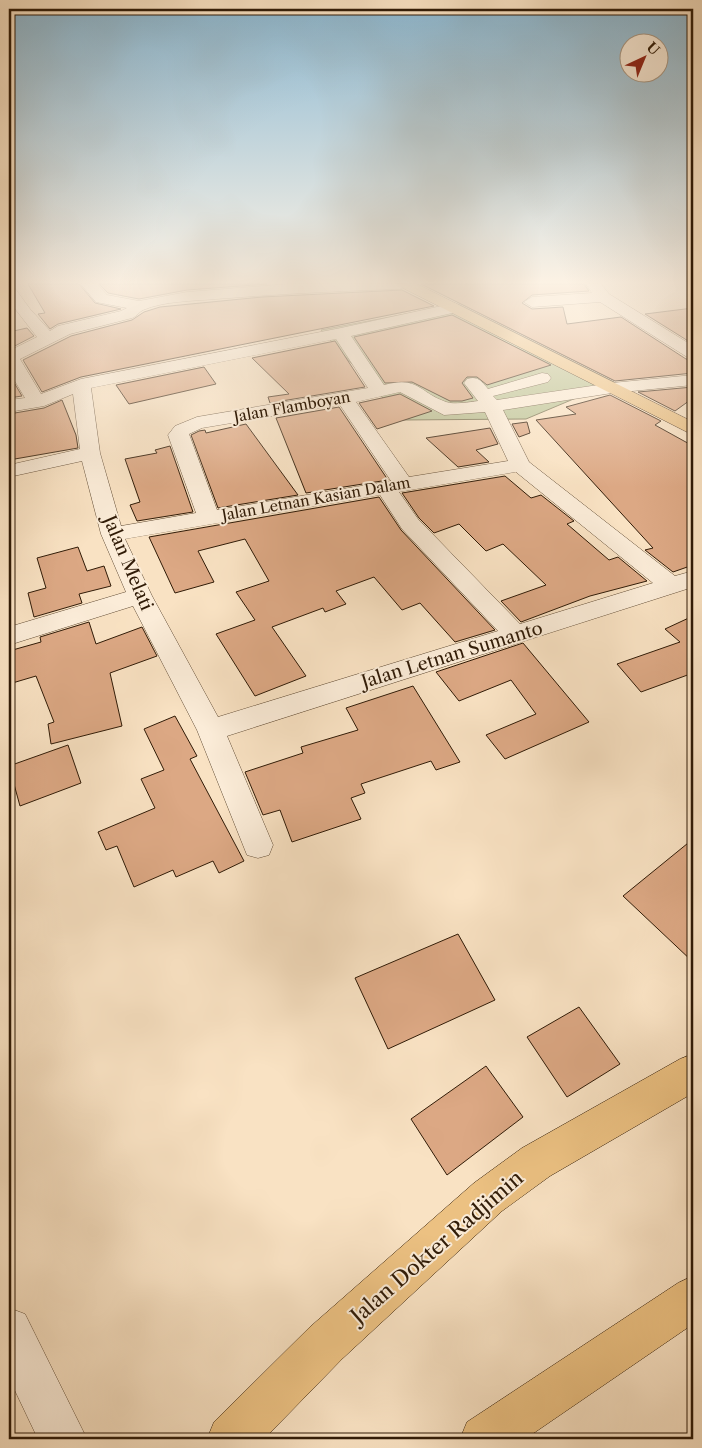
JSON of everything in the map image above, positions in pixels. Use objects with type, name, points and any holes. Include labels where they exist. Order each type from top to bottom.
[{"type":"main road","points":[[541,352],[693,429]]},
{"type":"main road","name":"Jalan Dokter Radjimin","points":[[231,1439],[326,1343],[488,1197],[536,1162],[693,1072]]},
{"type":"main road","points":[[500,1434],[693,1298]]},
{"type":"street","points":[[18,352],[11,360],[37,402]]},
{"type":"street","points":[[9,406],[37,402],[81,384],[250,352]]},
{"type":"street","points":[[353,352],[378,390]]},
{"type":"street","points":[[546,398],[536,380],[496,390],[499,405],[520,465],[683,582]]},
{"type":"street","name":"Jalan Flamboyan","points":[[209,518],[178,435],[182,430],[197,423],[345,398],[402,386],[438,406],[450,410],[499,405],[612,388],[693,380]]},
{"type":"street","points":[[473,382],[499,405]]},
{"type":"street","name":"Jalan Melati","points":[[81,384],[90,453],[112,534],[140,596],[211,730],[258,845]]},
{"type":"street","points":[[345,398],[395,486],[410,524],[516,635]]},
{"type":"street","points":[[9,471],[90,453]]},
{"type":"street","name":"Jalan Letnan Kasian Dalam","points":[[112,534],[520,465]]},
{"type":"street","name":"Jalan Letnan Sumanto","points":[[211,730],[683,582]]},
{"type":"street","points":[[9,636],[140,596]]},
{"type":"street","points":[[9,1330],[64,1439]]},
{"type":"green space","points":[[341,352],[553,352],[614,382],[526,419],[403,420]]},
{"type":"building","points":[[40,352],[207,352],[81,377],[42,392],[23,360]]},
{"type":"building","points":[[283,352],[342,352],[365,387],[270,403],[268,397],[289,394],[252,358]]},
{"type":"building","points":[[364,352],[524,352],[551,365],[487,385],[477,377],[467,377],[462,383],[473,398],[462,401],[450,401],[412,382],[385,383]]},
{"type":"building","points":[[556,352],[675,352],[686,359],[693,360],[693,373],[615,381]]},
{"type":"building","points":[[204,367],[216,384],[129,404],[116,385]]},
{"type":"building","points":[[9,374],[22,396],[9,398]]},
{"type":"building","points":[[693,387],[693,398],[675,411],[638,392]]},
{"type":"building","points":[[400,394],[432,411],[377,429],[359,403]]},
{"type":"building","points":[[610,395],[661,421],[655,425],[693,446],[693,565],[673,572],[645,550],[653,548],[536,420],[576,414],[566,407]]},
{"type":"building","points":[[62,400],[76,435],[78,448],[9,460],[9,414],[44,408]]},
{"type":"building","points":[[339,407],[388,480],[306,493],[276,418]]},
{"type":"building","points":[[527,422],[530,433],[519,437],[512,424]]},
{"type":"building","points":[[246,424],[298,495],[218,508],[191,435],[199,431],[205,430],[206,433]]},
{"type":"building","points":[[490,428],[498,444],[476,450],[489,462],[458,467],[426,438]]},
{"type":"building","points":[[170,446],[193,512],[137,521],[130,505],[140,502],[125,459],[157,453],[155,450]]},
{"type":"building","points":[[505,476],[531,498],[541,495],[574,521],[567,524],[609,560],[618,557],[647,581],[590,596],[521,622],[501,601],[546,585],[503,544],[486,551],[459,524],[434,533],[419,518],[402,493]]},
{"type":"building","points":[[379,497],[401,530],[495,630],[455,642],[420,603],[402,610],[374,577],[336,591],[346,604],[325,612],[323,608],[272,627],[306,676],[255,696],[216,634],[255,620],[236,592],[269,581],[245,539],[198,551],[214,582],[175,593],[149,537]]},
{"type":"building","points":[[78,547],[87,571],[104,566],[111,586],[79,594],[82,603],[34,617],[28,593],[46,588],[37,558]]},
{"type":"building","points":[[693,616],[693,673],[641,692],[617,664],[680,642],[665,629]]},
{"type":"building","points":[[89,622],[96,644],[142,627],[157,656],[110,673],[122,726],[51,744],[48,724],[54,722],[36,676],[9,684],[9,651],[41,642],[40,637]]},
{"type":"building","points":[[523,643],[589,722],[505,759],[486,735],[536,714],[511,680],[459,701],[436,672]]},
{"type":"building","points":[[413,686],[460,762],[436,770],[431,761],[361,784],[365,793],[351,798],[361,819],[292,842],[280,810],[263,815],[245,772],[303,753],[301,747],[358,730],[346,708]]},
{"type":"building","points":[[175,716],[197,756],[190,759],[244,861],[219,873],[213,861],[176,877],[173,870],[134,887],[117,846],[106,850],[98,832],[155,808],[141,779],[164,770],[144,729]]},
{"type":"building","points":[[68,745],[81,783],[20,806],[9,766]]},
{"type":"building","points":[[693,839],[693,962],[623,896]]},
{"type":"building","points":[[458,934],[495,1000],[388,1049],[355,978]]},
{"type":"building","points":[[579,1007],[620,1064],[567,1097],[527,1037]]},
{"type":"building","points":[[486,1066],[523,1117],[447,1175],[411,1119]]}]
